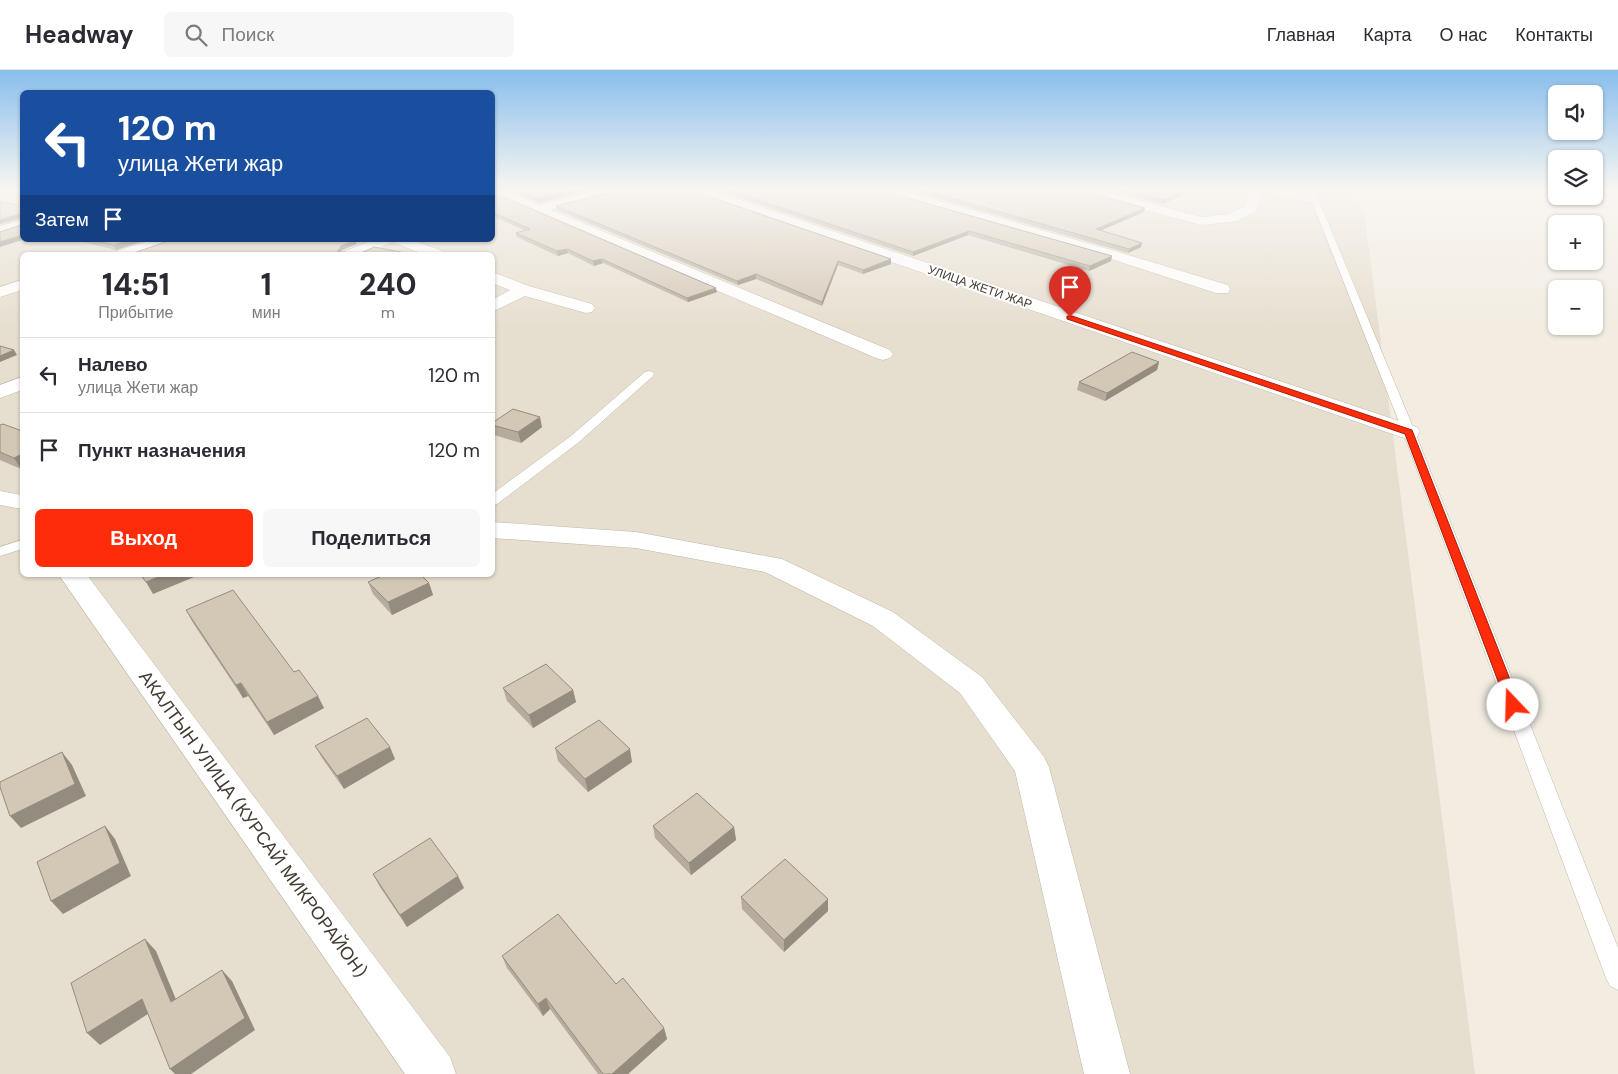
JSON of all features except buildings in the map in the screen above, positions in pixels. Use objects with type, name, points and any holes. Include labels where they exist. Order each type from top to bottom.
[{"type":"street","points":[[602,236],[883,354]]},
{"type":"street","name":"УЛИЦА ЖЕТИ ЖАР","points":[[829,236],[1409,432]]},
{"type":"street","points":[[1045,236],[1222,289]]},
{"type":"street","points":[[129,252],[161,242]]},
{"type":"street","points":[[356,252],[381,242]]},
{"type":"street","points":[[404,242],[432,252]]},
{"type":"street","points":[[495,278],[523,290],[586,308]]},
{"type":"street","points":[[0,292],[20,286]]},
{"type":"street","points":[[495,305],[523,290]]},
{"type":"street","points":[[0,392],[20,384]]},
{"type":"street","points":[[0,498],[20,502]]},
{"type":"street","points":[[495,530],[636,540],[772,565],[883,619],[972,685],[1032,767],[1106,1074]]},
{"type":"street","name":"АКАЛТЫН УЛИЦА (КУРСАЙ МИКРОРАЙОН)","points":[[74,577],[433,1074]]},
{"type":"lane","points":[[1329,236],[1409,432],[1618,978]]},
{"type":"lane","points":[[495,499],[574,439],[649,374]]},
{"type":"lane","points":[[0,552],[20,545]]},
{"type":"shaded area","points":[[0,236],[20,236],[20,242],[495,242],[495,236],[1367,236],[1475,1074],[0,1074]]},
{"type":"route","points":[[1070,317],[1409,432],[1513,705]]}]
